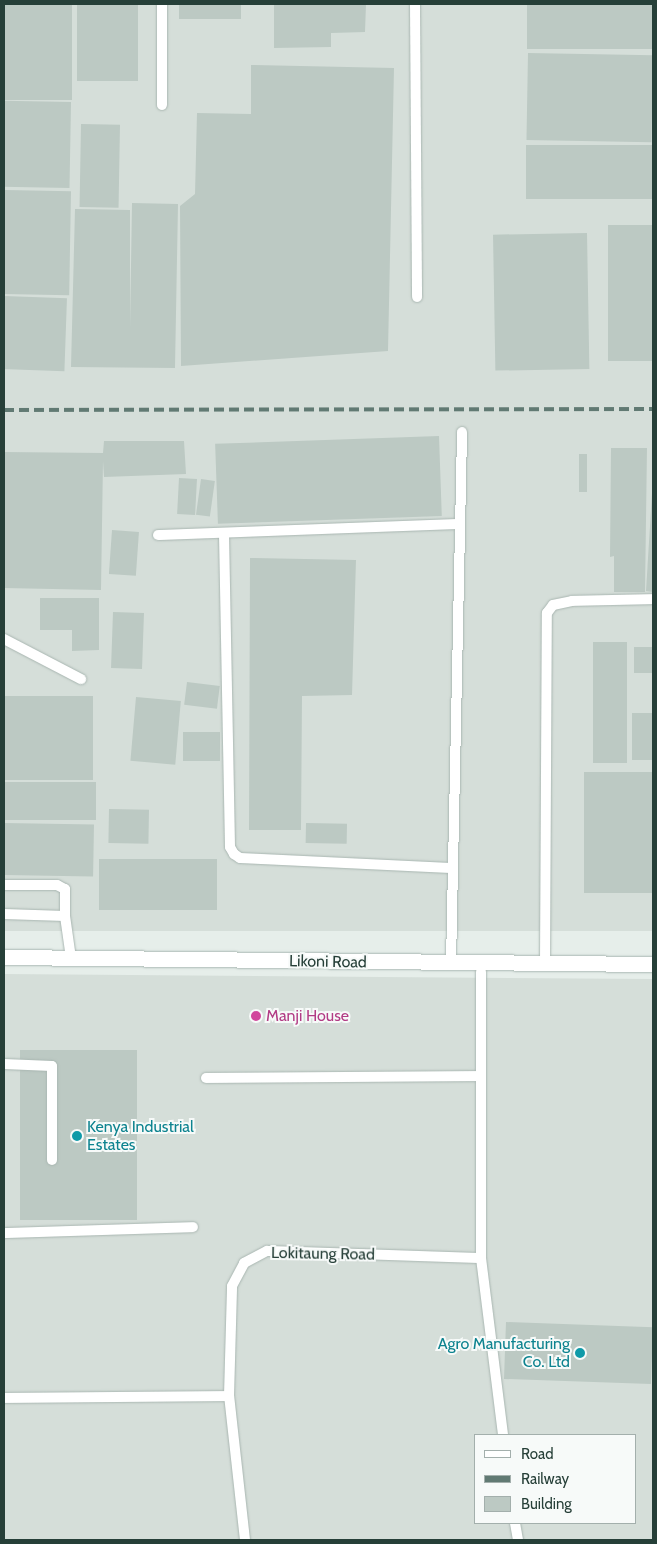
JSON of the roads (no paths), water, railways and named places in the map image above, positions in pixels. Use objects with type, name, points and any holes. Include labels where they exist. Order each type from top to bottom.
[{"type":"street","name":"Likoni Road","points":[[4,957],[653,964]]},
{"type":"street","name":"Likoni Road","points":[[4,968],[653,974]]},
{"type":"lane","points":[[162,4],[162,105]]},
{"type":"lane","points":[[415,4],[417,297]]},
{"type":"lane","points":[[452,963],[451,868],[462,432]]},
{"type":"lane","points":[[158,535],[459,524]]},
{"type":"lane","points":[[224,534],[230,847],[234,854],[240,858],[451,868]]},
{"type":"lane","points":[[545,964],[547,613],[553,605],[572,601],[653,599]]},
{"type":"lane","points":[[4,639],[81,679]]},
{"type":"lane","points":[[4,884],[57,885],[65,888],[65,916],[71,958]]},
{"type":"lane","points":[[4,914],[65,916]]},
{"type":"lane","points":[[480,972],[481,1258],[503,1434]]},
{"type":"lane","points":[[4,1064],[52,1066],[52,1160]]},
{"type":"lane","points":[[206,1078],[481,1076]]},
{"type":"lane","points":[[4,1233],[193,1227]]},
{"type":"lane","name":"Lokitaung Road","points":[[245,1540],[229,1396],[232,1286],[240,1268],[254,1256],[267,1252],[481,1258]]},
{"type":"lane","points":[[4,1398],[229,1396]]},
{"type":"lane","points":[[515,1524],[518,1540]]},
{"type":"railway","points":[[4,410],[653,409]]},
{"type":"place","name":"Manji House","points":[[256,1016]]},
{"type":"place","name":"Kenya Industrial Estates","points":[[77,1136]]},
{"type":"place","name":"Agro Manufacturing Co. Ltd","points":[[580,1353]]}]
